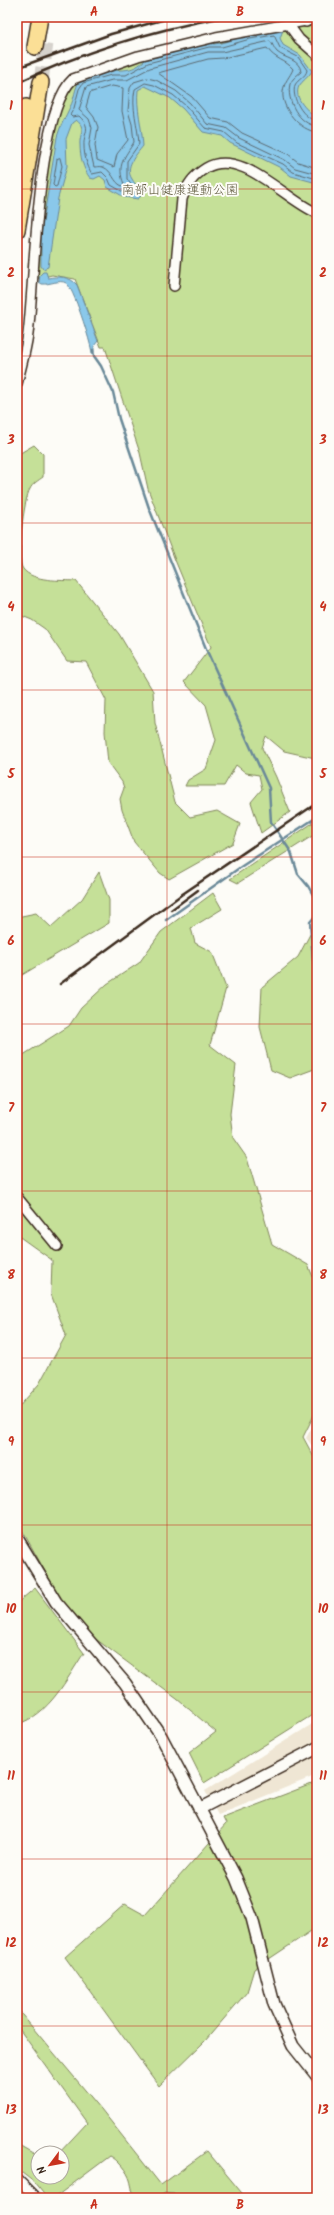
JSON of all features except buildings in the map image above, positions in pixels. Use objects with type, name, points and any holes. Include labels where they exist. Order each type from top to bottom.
[{"type":"highway","points":[[40,17],[41,45],[50,17]]},
{"type":"highway","points":[[17,165],[35,84],[17,230]]},
{"type":"street","points":[[17,384],[28,335],[34,237],[50,130],[66,84],[73,79],[138,56],[216,37],[309,19]]},
{"type":"street","points":[[288,24],[299,39],[317,55]]},
{"type":"street","points":[[174,286],[182,199],[187,186],[193,177],[208,166],[220,163],[236,164],[250,169],[306,208],[317,213]]},
{"type":"street","points":[[17,1197],[56,1246]]},
{"type":"street","points":[[17,1538],[56,1602],[120,1677],[161,1736],[236,1878],[252,1918],[263,1952],[274,2004],[293,2046],[317,2076]]},
{"type":"street","points":[[199,1809],[317,1748]]},
{"type":"street","points":[[17,2179],[36,2198]]},
{"type":"shaded area","points":[[317,1418],[317,1452],[306,1438]]},
{"type":"shaded area","points":[[317,1721],[317,1775],[218,1815],[205,1791]]},
{"type":"green space","name":"南部山健康運動公園","points":[[317,19],[317,760],[315,758],[284,751],[266,736],[262,748],[276,777],[290,812],[261,833],[251,802],[262,789],[259,775],[246,773],[236,765],[224,786],[185,786],[188,780],[206,769],[216,740],[206,705],[184,682],[211,647],[175,560],[148,489],[140,453],[105,347],[101,347],[75,279],[52,275],[31,280],[50,130],[67,84],[138,56]]},
{"type":"green space","points":[[34,445],[43,454],[43,477],[31,487],[25,504],[20,554],[23,569],[33,576],[40,578],[76,581],[119,634],[153,691],[155,723],[175,802],[190,817],[217,811],[240,824],[233,843],[169,879],[160,873],[134,842],[122,810],[120,799],[124,788],[122,782],[108,763],[105,732],[106,700],[86,662],[67,661],[45,629],[32,620],[17,614],[17,455]]},
{"type":"green space","points":[[317,820],[317,833],[238,883],[230,879]]},
{"type":"green space","points":[[99,872],[109,900],[109,923],[17,978],[17,917],[36,913],[51,927],[82,899]]},
{"type":"green space","points":[[213,893],[222,909],[191,928],[195,943],[212,952],[226,988],[210,1045],[236,1065],[230,1114],[233,1138],[247,1158],[272,1244],[308,1265],[317,1286],[317,1409],[303,1437],[317,1463],[317,1712],[204,1783],[189,1753],[216,1732],[177,1699],[93,1637],[60,1598],[17,1521],[17,1409],[39,1384],[66,1335],[51,1294],[52,1260],[17,1235],[17,1059],[69,1026],[81,1008],[107,984],[139,963],[161,932]]},
{"type":"green space","points":[[317,921],[317,1068],[290,1078],[271,1070],[260,1027],[262,987],[298,957]]},
{"type":"green space","points":[[35,1588],[84,1653],[64,1684],[48,1705],[28,1720],[17,1724],[17,1603]]},
{"type":"green space","points":[[317,1782],[317,1927],[254,1969],[247,1992],[205,2041],[159,2086],[65,1957],[125,1904],[145,1915],[226,1824],[223,1818]]},
{"type":"green space","points":[[17,2009],[101,2109],[161,2185],[207,2151],[246,2198],[177,2198],[174,2194],[163,2193],[157,2198],[136,2198],[127,2173],[119,2163],[110,2156],[54,2198],[47,2198],[37,2185],[70,2185],[70,2145],[66,2145],[87,2123],[17,2026]]},
{"type":"green space","points":[[17,2144],[30,2151],[30,2179],[17,2169]]},
{"type":"water","points":[[283,30],[280,38],[283,45],[300,55],[312,71],[300,84],[298,96],[302,104],[317,118],[317,183],[291,176],[281,168],[230,143],[222,136],[203,132],[183,109],[170,98],[145,86],[138,90],[138,110],[143,146],[132,161],[129,170],[141,196],[138,199],[124,197],[107,187],[105,180],[100,176],[94,179],[90,178],[85,171],[81,158],[80,141],[82,129],[76,120],[72,123],[66,139],[67,166],[58,198],[48,267],[43,269],[41,266],[41,234],[57,137],[72,104],[80,80],[103,72],[125,70],[140,64],[145,60],[210,43],[221,43],[249,35]]},
{"type":"water","points":[[43,272],[46,272],[48,278],[64,277],[77,285],[98,341],[94,346],[94,352],[92,353],[81,315],[69,286],[64,282],[42,284],[39,282],[40,275]]},
{"type":"waterway","points":[[93,350],[94,356],[101,366],[113,392],[119,419],[149,508],[207,651],[269,788],[271,822],[291,852],[298,874],[308,886],[317,902]]},
{"type":"waterway","points":[[166,920],[242,866],[317,817]]},
{"type":"waterway","points":[[317,914],[310,922],[313,960],[317,980]]},
{"type":"tunnel","points":[[41,82],[46,43]]},
{"type":"railway","points":[[17,68],[111,34],[173,17]]},
{"type":"railway","points":[[17,83],[67,61],[118,43],[171,28],[224,17]]},
{"type":"railway","points":[[60,984],[181,895],[317,803]]},
{"type":"railway","points":[[171,910],[198,890]]}]
